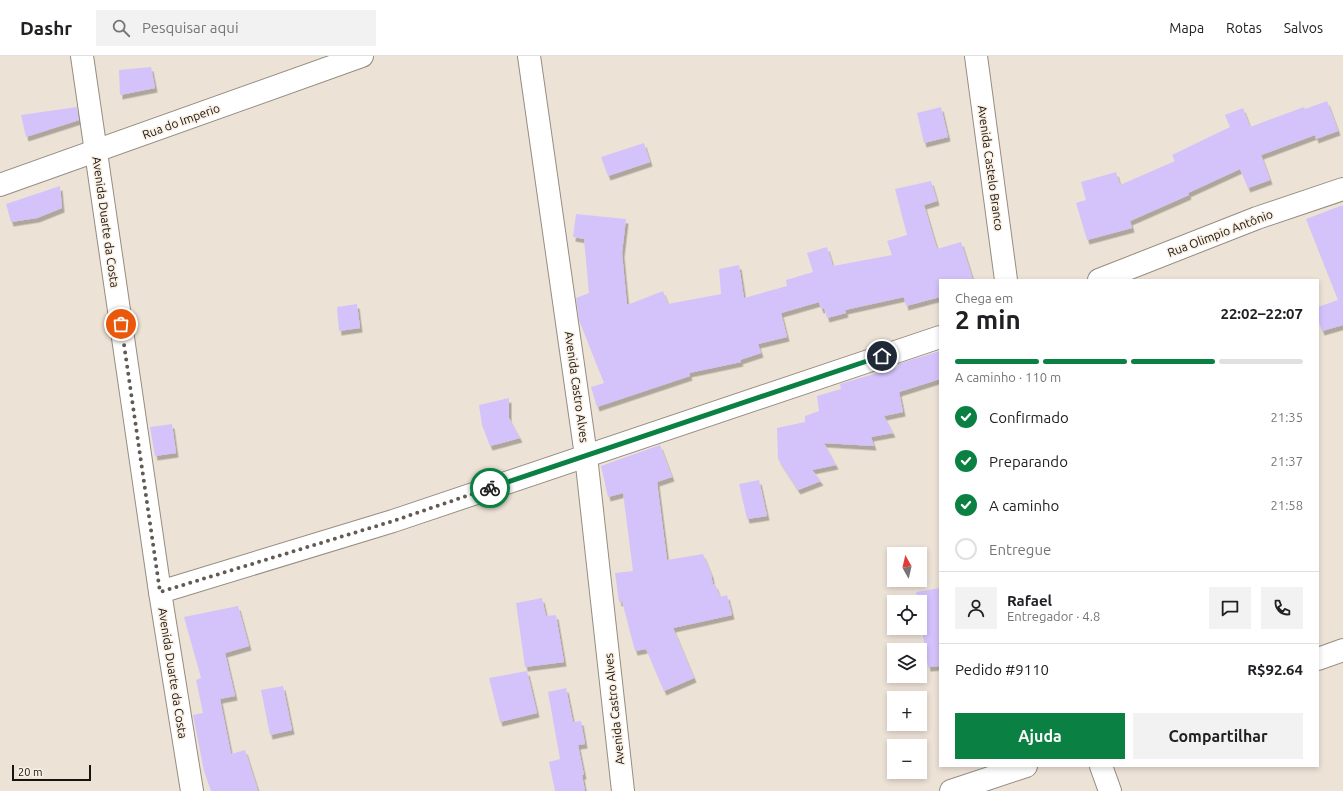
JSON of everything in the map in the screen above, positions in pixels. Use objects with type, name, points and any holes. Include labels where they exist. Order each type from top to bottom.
[{"type":"street","name":"Avenida Duarte da Costa","points":[[82,56],[160,592],[192,791]]},
{"type":"street","name":"Rua do Imperio","points":[[0,185],[362,56]]},
{"type":"street","name":"Avenida Castro Alves","points":[[529,56],[586,456],[624,791]]},
{"type":"street","name":"Avenida Castelo Branco","points":[[976,56],[1006,279]]},
{"type":"street","name":"Rua Olimpio Antônio","points":[[1102,279],[1257,218],[1343,189]]},
{"type":"street","points":[[160,592],[393,521],[939,337]]},
{"type":"street","points":[[1319,659],[1343,650]]},
{"type":"street","points":[[950,791],[1023,767]]},
{"type":"street","points":[[1101,767],[1110,791]]},
{"type":"building","points":[[151,67],[155,88],[120,95],[119,70]]},
{"type":"building","points":[[1327,101],[1338,131],[1316,139],[1315,135],[1261,155],[1270,180],[1248,188],[1240,169],[1188,193],[1189,195],[1130,221],[1132,228],[1087,240],[1076,203],[1086,200],[1081,182],[1116,172],[1120,185],[1175,161],[1172,155],[1230,127],[1225,115],[1243,108],[1250,127],[1304,107],[1305,109]]},
{"type":"building","points":[[77,107],[79,120],[26,137],[21,115]]},
{"type":"building","points":[[941,107],[948,137],[924,143],[917,113]]},
{"type":"building","points":[[644,143],[650,162],[608,176],[601,157]]},
{"type":"building","points":[[931,181],[937,201],[924,205],[937,249],[961,242],[973,279],[939,279],[939,297],[906,306],[904,297],[845,310],[846,313],[827,318],[824,308],[821,309],[819,302],[781,313],[787,337],[758,344],[761,353],[740,360],[741,362],[689,373],[690,376],[597,407],[591,387],[604,383],[579,320],[576,298],[589,293],[584,239],[573,237],[576,214],[626,219],[622,253],[627,305],[663,291],[668,304],[721,294],[719,269],[739,265],[744,298],[787,286],[786,280],[813,272],[807,253],[827,247],[833,266],[892,255],[887,241],[907,235],[895,189]]},
{"type":"building","points":[[60,186],[62,208],[37,218],[11,222],[6,204]]},
{"type":"building","points":[[1343,205],[1343,325],[1322,331],[1319,322],[1319,307],[1338,300],[1306,219]]},
{"type":"building","points":[[357,304],[360,328],[339,331],[337,307]]},
{"type":"building","points":[[939,351],[939,379],[899,392],[903,412],[884,416],[893,433],[871,437],[874,446],[824,443],[836,465],[812,470],[821,481],[798,490],[778,459],[777,428],[805,422],[805,416],[819,411],[817,396],[841,389],[840,384],[898,367],[898,364]]},
{"type":"building","points":[[509,398],[509,418],[520,438],[490,446],[482,425],[479,405]]},
{"type":"building","points":[[172,424],[176,453],[155,456],[150,427]]},
{"type":"building","points":[[660,445],[672,477],[657,482],[667,560],[703,554],[711,574],[713,585],[715,584],[720,597],[727,595],[732,615],[673,628],[694,678],[664,691],[646,649],[635,651],[622,601],[619,602],[615,573],[633,571],[623,493],[608,497],[601,466]]},
{"type":"building","points":[[759,480],[767,516],[747,519],[739,484]]},
{"type":"building","points":[[939,588],[939,666],[928,667],[927,643],[924,643],[923,635],[927,635],[927,595],[917,595],[916,592]]},
{"type":"building","points":[[542,598],[546,616],[556,615],[564,662],[525,667],[516,603]]},
{"type":"building","points":[[238,606],[249,646],[225,653],[235,696],[220,699],[231,754],[245,750],[258,791],[211,791],[204,771],[193,715],[203,713],[196,680],[201,678],[184,617]]},
{"type":"building","points":[[527,671],[537,713],[500,722],[489,678]]},
{"type":"building","points":[[283,686],[292,730],[270,735],[261,690]]},
{"type":"building","points":[[566,688],[573,722],[581,721],[585,744],[578,745],[584,775],[582,775],[585,791],[555,791],[549,762],[560,759],[548,692]]},
{"type":"way so far","points":[[121,324],[160,592],[393,521],[490,488]]},
{"type":"route","points":[[490,488],[882,356]]}]
